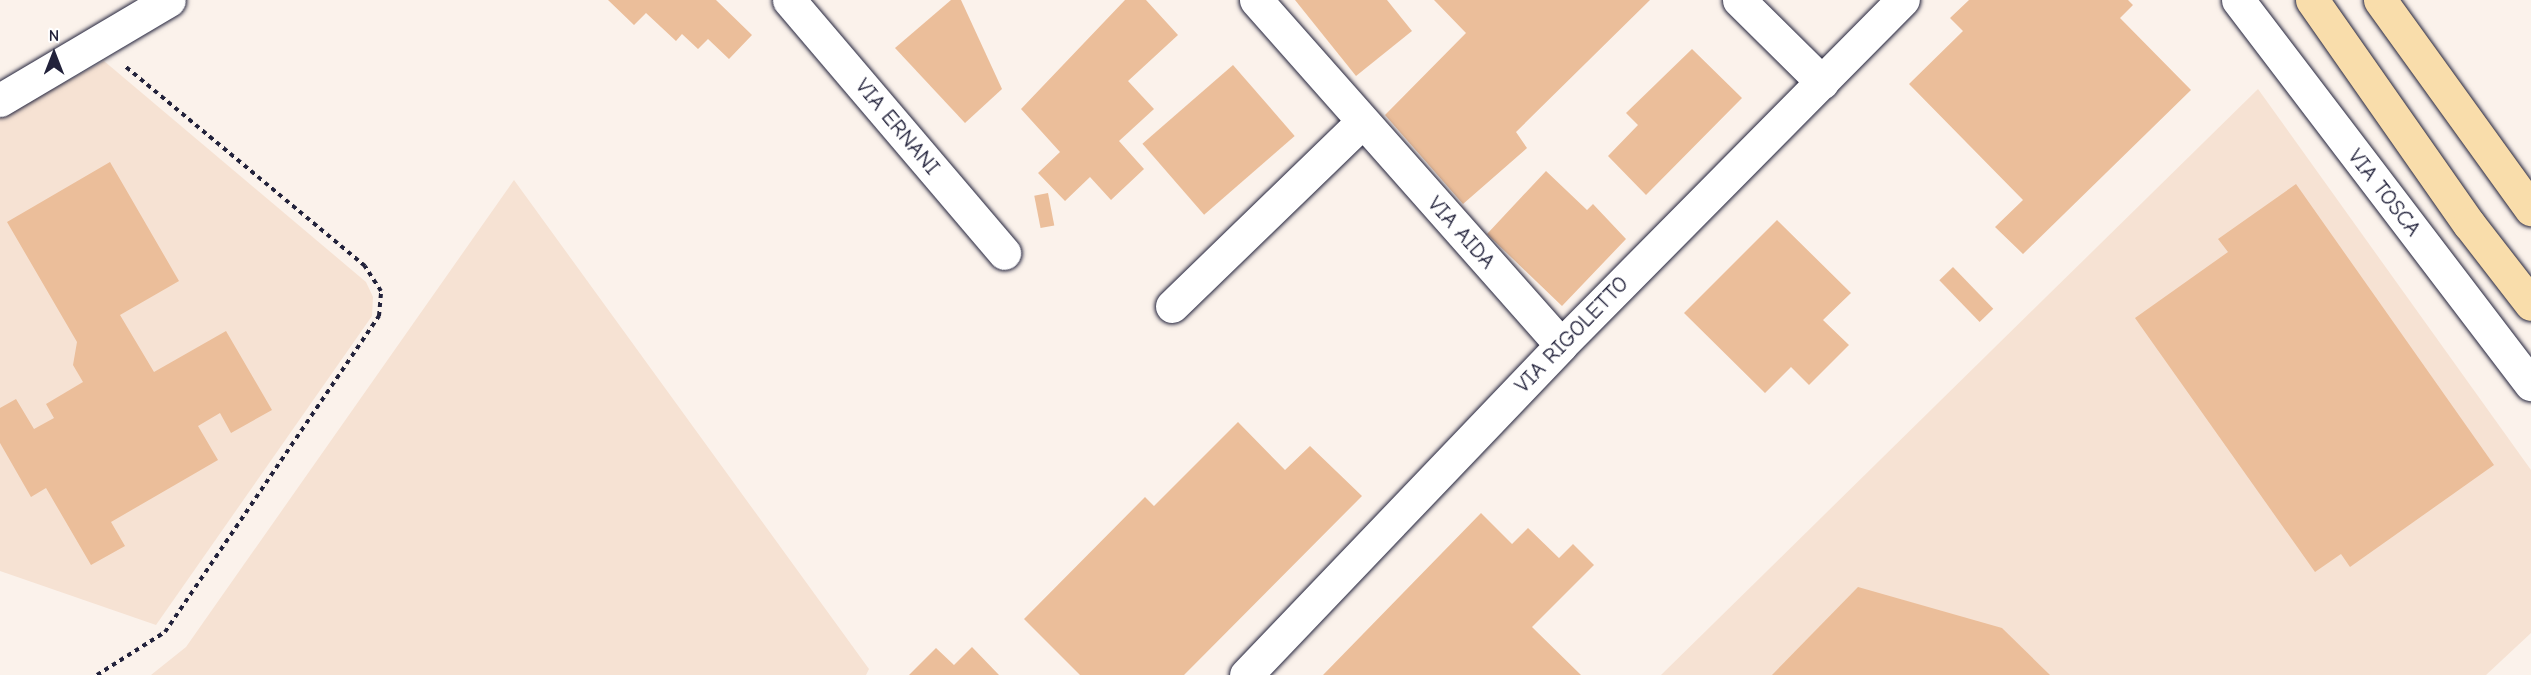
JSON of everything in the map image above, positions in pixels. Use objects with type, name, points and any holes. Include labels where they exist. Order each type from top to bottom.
[{"type":"main road","points":[[2312,0],[2469,224],[2531,304]]},
{"type":"main road","points":[[2380,0],[2531,208]]},
{"type":"street","points":[[0,100],[169,0]]},
{"type":"street","name":"VIA ERNANI","points":[[789,0],[1004,253]]},
{"type":"street","name":"VIA AIDA","points":[[1256,0],[1561,345]]},
{"type":"street","points":[[1739,0],[1822,82]]},
{"type":"street","name":"VIA RIGOLETTO","points":[[1246,675],[1561,345],[1903,0]]},
{"type":"street","name":"VIA TOSCA","points":[[2238,0],[2531,384]]},
{"type":"street","points":[[1172,306],[1362,122]]},
{"type":"path","points":[[97,675],[165,632],[379,316],[381,291],[365,267],[113,56],[102,40]]},
{"type":"shaded area","points":[[104,61],[366,282],[373,297],[372,316],[156,625],[0,571],[0,118]]},
{"type":"shaded area","points":[[2258,89],[2531,470],[2531,633],[2486,675],[1661,675]]},
{"type":"shaded area","points":[[514,180],[869,669],[866,675],[151,675],[186,647]]},
{"type":"building","points":[[608,0],[716,0],[752,35],[729,59],[708,39],[698,49],[682,34],[676,41],[646,13],[634,25]]},
{"type":"building","points":[[951,0],[961,0],[1002,89],[965,123],[895,48]]},
{"type":"building","points":[[1125,0],[1146,0],[1178,35],[1128,81],[1154,109],[1119,141],[1144,169],[1111,200],[1090,177],[1065,201],[1038,173],[1060,152],[1021,109]]},
{"type":"building","points":[[1295,0],[1387,0],[1412,31],[1356,76]]},
{"type":"building","points":[[1434,0],[1650,0],[1516,132],[1527,148],[1463,204],[1385,115],[1466,33]]},
{"type":"building","points":[[1969,0],[2128,0],[2133,5],[2120,18],[2191,90],[2023,254],[1995,227],[2023,200],[1909,84],[1963,31],[1950,18]]},
{"type":"building","points":[[1692,49],[1742,98],[1646,195],[1608,156],[1638,125],[1626,113]]},
{"type":"building","points":[[1233,65],[1295,136],[1204,215],[1142,144]]},
{"type":"building","points":[[110,162],[179,281],[120,315],[154,372],[226,331],[272,410],[231,433],[220,413],[198,426],[218,460],[111,522],[125,546],[91,565],[46,488],[31,497],[0,443],[0,408],[16,399],[34,429],[54,418],[46,404],[83,382],[73,365],[77,342],[7,222]]},
{"type":"building","points":[[1546,171],[1587,210],[1593,204],[1626,239],[1562,306],[1487,234]]},
{"type":"building","points":[[2296,184],[2494,465],[2350,567],[2341,554],[2315,572],[2135,318],[2228,252],[2218,239]]},
{"type":"building","points":[[1048,193],[1054,225],[1041,228],[1034,196]]},
{"type":"building","points":[[1777,220],[1851,293],[1823,320],[1849,345],[1809,385],[1791,367],[1765,393],[1684,313]]},
{"type":"building","points":[[1953,267],[1993,309],[1980,322],[1939,280]]},
{"type":"building","points":[[1238,422],[1285,470],[1310,446],[1362,496],[1184,675],[1080,675],[1024,619],[1145,497],[1154,506]]},
{"type":"building","points":[[1481,513],[1512,544],[1528,528],[1559,558],[1573,544],[1594,565],[1532,627],[1581,675],[1323,675]]},
{"type":"building","points":[[1858,587],[2002,628],[2050,675],[1772,675]]},
{"type":"building","points":[[972,647],[999,675],[909,675],[936,648],[954,665]]}]
